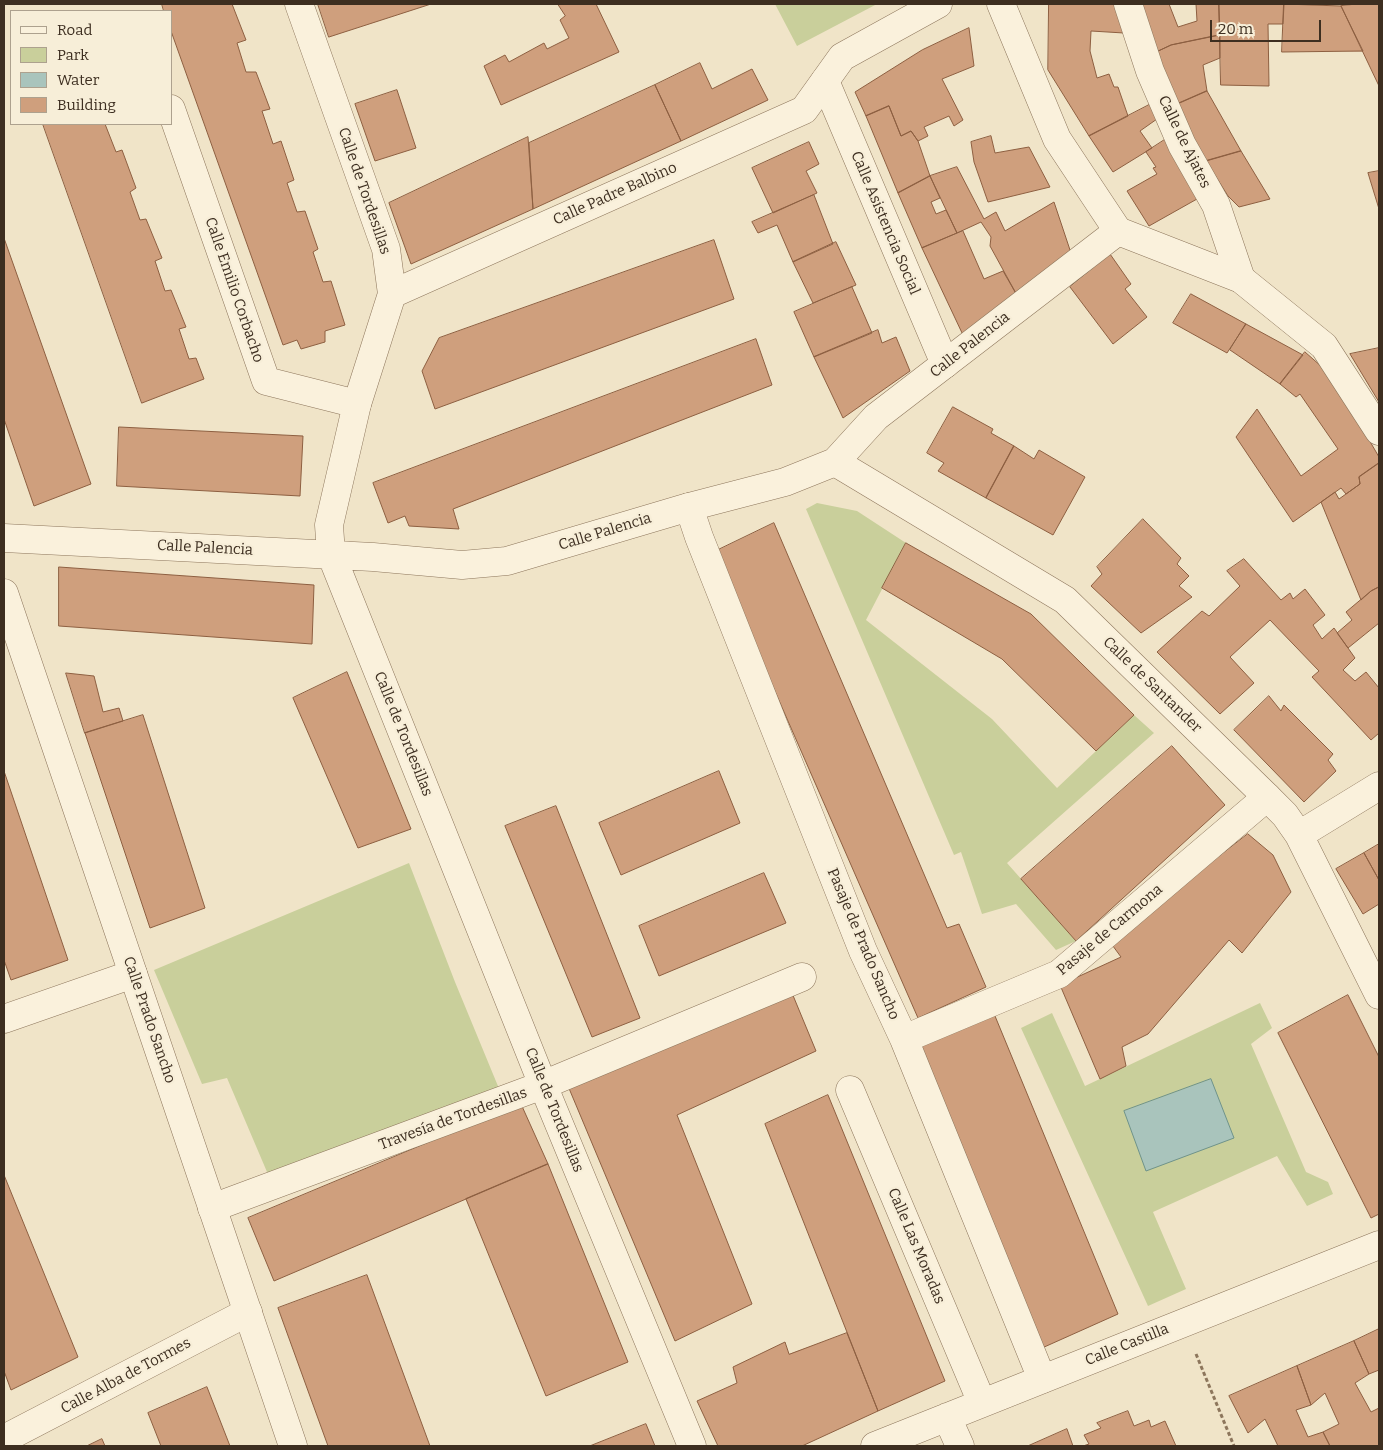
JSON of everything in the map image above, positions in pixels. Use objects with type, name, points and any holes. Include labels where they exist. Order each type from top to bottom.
[{"type":"street","name":"Calle de Tordesillas","points":[[299,4],[386,249],[392,294],[358,404],[329,525],[331,554],[543,1085],[692,1446]]},
{"type":"street","name":"Calle Padre Balbino","points":[[392,294],[804,110],[842,57],[938,4]]},
{"type":"street","points":[[1001,4],[1057,139],[1118,231],[1241,279],[1324,346],[1379,431]]},
{"type":"street","name":"Calle de Ajates","points":[[1128,4],[1150,72],[1182,145],[1216,205],[1241,279]]},
{"type":"street","name":"Calle Asistencia Social","points":[[825,81],[945,364]]},
{"type":"street","name":"Calle Emilio Corbacho","points":[[172,112],[266,381],[358,404]]},
{"type":"street","name":"Calle Palencia","points":[[4,538],[331,554],[462,564],[507,561],[689,507],[785,482],[835,462],[876,417],[1118,231]]},
{"type":"street","name":"Calle de Santander","points":[[835,462],[1065,600],[1267,797],[1285,815],[1299,834],[1379,995]]},
{"type":"street","name":"Pasaje de Prado Sancho","points":[[689,507],[699,537],[863,951],[904,1040],[1042,1379]]},
{"type":"street","name":"Calle Prado Sancho","points":[[4,593],[293,1446]]},
{"type":"street","points":[[1299,834],[1379,786]]},
{"type":"street","name":"Pasaje de Carmona","points":[[904,1040],[1059,974],[1267,797]]},
{"type":"street","points":[[4,1019],[133,974]]},
{"type":"street","name":"Travesía de Tordesillas","points":[[212,1208],[543,1085],[802,977]]},
{"type":"street","name":"Calle Las Moradas","points":[[850,1090],[982,1403]]},
{"type":"street","name":"Calle Castilla","points":[[875,1446],[1379,1245]]},
{"type":"street","name":"Calle Alba de Tormes","points":[[4,1439],[248,1312]]},
{"type":"street","points":[[948,1417],[960,1446]]},
{"type":"path","points":[[1183,1323],[1234,1446]]},
{"type":"green space","points":[[775,4],[877,4],[797,46]]},
{"type":"green space","points":[[817,503],[857,511],[906,543],[866,620],[992,719],[1057,788],[1134,715],[1154,733],[1007,863],[1076,941],[1056,950],[1016,904],[982,914],[961,852],[954,855],[806,509]]},
{"type":"green space","points":[[409,863],[500,1091],[273,1186],[227,1078],[202,1084],[154,970]]},
{"type":"green space","points":[[1260,1003],[1272,1028],[1251,1044],[1306,1172],[1328,1182],[1333,1194],[1307,1206],[1277,1156],[1153,1212],[1186,1289],[1148,1306],[1021,1028],[1052,1013],[1085,1086]]},
{"type":"water","points":[[1211,1079],[1234,1138],[1146,1171],[1124,1111]]},
{"type":"building","points":[[162,4],[232,4],[246,40],[237,43],[246,72],[256,72],[270,109],[262,111],[273,144],[281,141],[294,180],[287,183],[297,212],[305,211],[318,249],[313,252],[323,282],[331,281],[345,325],[325,331],[325,342],[301,349],[297,340],[283,345],[172,34],[172,10],[164,10]]},
{"type":"building","points":[[318,4],[431,4],[329,37]]},
{"type":"building","points":[[558,4],[596,4],[619,52],[501,105],[484,66],[505,55],[509,62],[544,43],[547,49],[569,38],[560,20],[565,16]]},
{"type":"building","points":[[1049,4],[1116,4],[1124,33],[1091,31],[1090,51],[1097,78],[1109,74],[1114,87],[1118,87],[1128,116],[1089,136],[1048,70]]},
{"type":"building","points":[[1139,4],[1169,4],[1178,27],[1197,21],[1196,4],[1219,4],[1220,35],[1171,45],[1154,53]]},
{"type":"building","points":[[1219,4],[1284,4],[1283,24],[1268,24],[1269,86],[1221,85]]},
{"type":"building","points":[[1284,4],[1341,6],[1363,51],[1282,52]]},
{"type":"building","points":[[1379,4],[1379,86],[1341,6]]},
{"type":"building","points":[[969,28],[974,66],[942,79],[963,120],[954,126],[949,116],[924,127],[928,136],[918,141],[911,131],[901,136],[889,106],[866,116],[855,92],[922,50]]},
{"type":"building","points":[[1220,35],[1220,58],[1203,65],[1207,91],[1175,105],[1154,53],[1171,45]]},
{"type":"building","points":[[700,63],[712,89],[752,69],[768,100],[681,141],[655,85]]},
{"type":"building","points":[[655,85],[681,141],[533,209],[529,143]]},
{"type":"building","points":[[397,90],[416,148],[375,161],[355,104]]},
{"type":"building","points":[[1207,91],[1241,151],[1206,161],[1175,105]]},
{"type":"building","points":[[1151,104],[1157,119],[1140,131],[1152,148],[1113,172],[1089,136]]},
{"type":"building","points":[[889,106],[901,136],[911,131],[918,141],[930,176],[898,193],[866,116]]},
{"type":"building","points":[[43,125],[105,125],[116,152],[122,150],[136,188],[130,192],[140,220],[146,219],[162,258],[155,261],[165,291],[171,290],[186,327],[179,329],[189,359],[196,358],[204,379],[142,403]]},
{"type":"building","points":[[991,136],[995,153],[1029,147],[1050,187],[988,202],[974,162],[971,142]]},
{"type":"building","points":[[528,137],[533,209],[411,264],[389,203]]},
{"type":"building","points":[[1166,139],[1197,199],[1149,226],[1127,191],[1157,174],[1153,168],[1156,167],[1146,152]]},
{"type":"building","points":[[809,142],[819,164],[806,171],[817,193],[773,213],[752,168]]},
{"type":"building","points":[[1241,151],[1270,199],[1239,207],[1228,196],[1206,161]]},
{"type":"building","points":[[957,167],[984,219],[996,212],[1005,231],[1054,202],[1072,256],[1018,297],[990,246],[991,237],[981,222],[957,233],[930,176]]},
{"type":"building","points":[[1379,171],[1379,209],[1368,173]]},
{"type":"building","points":[[930,176],[940,198],[931,202],[936,214],[946,210],[957,233],[922,248],[898,193]]},
{"type":"building","points":[[814,195],[833,244],[793,262],[777,225],[758,233],[752,222]]},
{"type":"building","points":[[963,231],[984,279],[1003,271],[1018,297],[963,335],[922,248]]},
{"type":"building","points":[[4,238],[91,484],[34,506],[4,419]]},
{"type":"building","points":[[714,240],[734,299],[435,409],[422,371],[439,338]]},
{"type":"building","points":[[836,242],[856,285],[813,303],[793,262]]},
{"type":"building","points":[[1110,254],[1131,284],[1125,289],[1147,317],[1113,344],[1070,287]]},
{"type":"building","points":[[852,287],[872,333],[814,357],[794,312]]},
{"type":"building","points":[[1191,294],[1246,324],[1227,353],[1173,323]]},
{"type":"building","points":[[1246,324],[1303,355],[1280,384],[1230,350]]},
{"type":"building","points":[[878,330],[882,343],[896,337],[910,371],[843,418],[814,357]]},
{"type":"building","points":[[756,339],[772,385],[453,509],[459,529],[409,526],[405,516],[388,523],[373,483]]},
{"type":"building","points":[[1379,348],[1379,402],[1350,354]]},
{"type":"building","points":[[1305,352],[1322,367],[1354,414],[1379,457],[1379,463],[1359,477],[1360,484],[1346,494],[1341,488],[1293,522],[1236,437],[1257,409],[1301,476],[1338,449],[1300,394],[1296,397],[1280,384]]},
{"type":"building","points":[[953,407],[993,429],[991,433],[1014,446],[986,498],[938,471],[944,463],[927,453]]},
{"type":"building","points":[[119,427],[303,436],[300,496],[117,486]]},
{"type":"building","points":[[1014,446],[1034,459],[1039,450],[1085,477],[1053,535],[986,498]]},
{"type":"building","points":[[1379,463],[1379,587],[1361,600],[1321,502],[1335,492],[1339,499],[1360,484],[1359,477]]},
{"type":"building","points":[[1143,519],[1181,558],[1177,564],[1189,576],[1179,586],[1192,597],[1141,633],[1091,586],[1102,574],[1097,567]]},
{"type":"building","points":[[774,523],[947,928],[959,924],[986,987],[918,1018],[714,552]]},
{"type":"building","points":[[906,543],[1031,614],[1134,715],[1096,751],[1002,659],[882,588]]},
{"type":"building","points":[[1244,559],[1281,600],[1290,593],[1293,599],[1305,589],[1325,615],[1313,625],[1322,639],[1334,628],[1355,658],[1343,670],[1355,681],[1366,672],[1379,688],[1379,733],[1371,740],[1312,677],[1319,671],[1270,620],[1230,657],[1254,683],[1220,714],[1157,652],[1202,611],[1209,616],[1240,586],[1227,571]]},
{"type":"building","points":[[59,567],[314,585],[312,644],[59,626]]},
{"type":"building","points":[[1379,587],[1379,623],[1348,648],[1337,633],[1352,620],[1346,612],[1371,591]]},
{"type":"building","points":[[347,672],[411,829],[358,848],[293,698]]},
{"type":"building","points":[[66,673],[94,676],[103,712],[119,708],[123,721],[85,733]]},
{"type":"building","points":[[1269,696],[1281,711],[1284,705],[1333,754],[1328,760],[1336,771],[1304,802],[1234,730]]},
{"type":"building","points":[[143,715],[205,908],[150,928],[85,733]]},
{"type":"building","points":[[1172,746],[1225,805],[1076,941],[1021,879]]},
{"type":"building","points":[[4,771],[68,960],[11,980],[4,960]]},
{"type":"building","points":[[719,771],[740,823],[621,875],[599,823]]},
{"type":"building","points":[[556,806],[640,1018],[592,1037],[505,826]]},
{"type":"building","points":[[1248,834],[1273,855],[1291,892],[1242,953],[1229,940],[1148,1034],[1122,1047],[1126,1066],[1100,1079],[1060,985],[1121,957],[1110,942]]},
{"type":"building","points":[[1379,844],[1379,880],[1364,853]]},
{"type":"building","points":[[1364,853],[1379,880],[1379,904],[1363,914],[1336,869]]},
{"type":"building","points":[[764,873],[786,923],[659,976],[639,926]]},
{"type":"building","points":[[792,993],[816,1051],[677,1115],[752,1304],[675,1341],[568,1086]]},
{"type":"building","points":[[1348,995],[1379,1057],[1379,1214],[1371,1218],[1278,1033]]},
{"type":"building","points":[[995,1016],[1118,1314],[1042,1348],[918,1047]]},
{"type":"building","points":[[828,1095],[945,1381],[878,1411],[765,1124]]},
{"type":"building","points":[[521,1104],[548,1164],[274,1281],[248,1218]]},
{"type":"building","points":[[548,1164],[628,1362],[546,1396],[466,1199]]},
{"type":"building","points":[[4,1175],[78,1357],[11,1390],[4,1371]]},
{"type":"building","points":[[367,1275],[430,1446],[328,1446],[278,1308]]},
{"type":"building","points":[[1379,1329],[1379,1370],[1369,1374],[1354,1341]]},
{"type":"building","points":[[847,1333],[878,1411],[802,1446],[718,1446],[697,1401],[737,1383],[733,1367],[785,1342],[789,1354]]},
{"type":"building","points":[[1354,1341],[1369,1374],[1355,1383],[1371,1412],[1379,1408],[1379,1446],[1330,1446],[1323,1432],[1339,1424],[1325,1393],[1311,1405],[1297,1366]]},
{"type":"building","points":[[1297,1366],[1311,1405],[1296,1410],[1308,1437],[1323,1432],[1330,1446],[1278,1446],[1265,1419],[1248,1433],[1229,1396]]},
{"type":"building","points":[[207,1387],[230,1446],[161,1446],[148,1413]]},
{"type":"building","points":[[1128,1411],[1134,1426],[1149,1420],[1151,1427],[1165,1421],[1176,1446],[1083,1446],[1089,1444],[1084,1435],[1101,1428],[1097,1423]]},
{"type":"building","points":[[646,1424],[655,1446],[590,1446]]},
{"type":"building","points":[[1067,1429],[1073,1446],[1028,1446]]},
{"type":"building","points":[[102,1439],[105,1446],[87,1446]]}]
